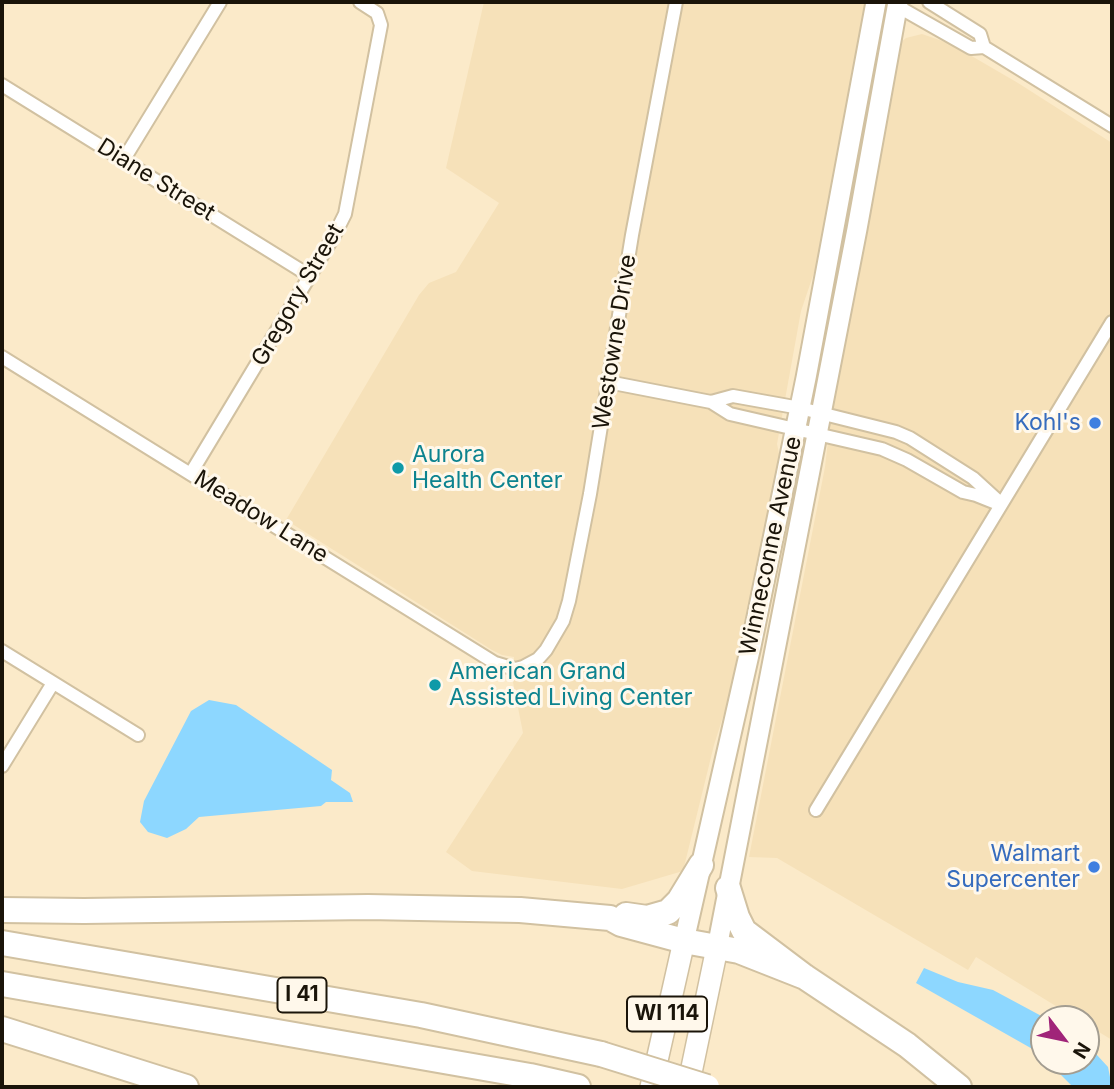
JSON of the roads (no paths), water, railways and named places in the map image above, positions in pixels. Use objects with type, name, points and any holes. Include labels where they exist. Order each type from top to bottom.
[{"type":"highway","points":[[610,918],[621,914],[647,918],[668,912],[679,901],[701,865]]},
{"type":"highway","points":[[728,888],[744,931],[805,977],[878,1025],[959,1087]]},
{"type":"highway","points":[[2,910],[486,908],[610,918],[621,924],[684,941],[739,951],[805,977]]},
{"type":"highway","name":"I 41","points":[[2,943],[421,1015],[601,1054],[707,1087]]},
{"type":"highway","name":"I 41","points":[[2,984],[530,1076],[578,1087]]},
{"type":"highway","points":[[2,1029],[186,1087]]},
{"type":"main road","name":"Winneconne Avenue","points":[[650,1087],[751,646],[800,408],[876,2]]},
{"type":"main road","name":"Winneconne Avenue","points":[[688,1087],[857,229],[895,3]]},
{"type":"street","points":[[124,159],[220,2]]},
{"type":"street","name":"Gregory Street","points":[[191,473],[340,226],[348,205],[381,25],[380,19],[371,8],[360,2]]},
{"type":"street","name":"Westowne Drive","points":[[523,667],[538,659],[546,650],[563,621],[589,501],[631,241],[676,2]]},
{"type":"street","points":[[929,2],[980,34],[984,47]]},
{"type":"street","points":[[895,3],[971,48],[984,47],[1112,126]]},
{"type":"street","name":"Diane Street","points":[[2,85],[310,276]]},
{"type":"street","points":[[816,810],[1112,322]]},
{"type":"street","name":"Meadow Lane","points":[[2,356],[495,663],[515,669],[523,667]]},
{"type":"street","points":[[608,382],[711,402],[730,414],[882,449],[963,492],[1001,505]]},
{"type":"street","points":[[711,402],[733,396],[800,408],[889,430],[910,438],[974,478],[1001,505]]},
{"type":"street","points":[[2,651],[138,734]]},
{"type":"street","points":[[2,766],[53,683]]},
{"type":"water","points":[[209,700],[236,705],[332,770],[331,780],[350,793],[353,802],[326,802],[321,806],[199,817],[186,829],[167,838],[148,832],[140,822],[144,801],[191,711]]},
{"type":"water","points":[[924,968],[958,982],[993,990],[1030,1010],[1030,1048],[916,983]]},
{"type":"water","points":[[1100,1058],[1108,1067],[1112,1087],[1073,1087],[1061,1075],[1100,1075]]},
{"type":"place","name":"Kohl's","points":[[1095,423]]},
{"type":"place","name":"Aurora Health Center","points":[[398,468]]},
{"type":"place","name":"American Grand Assisted Living Center","points":[[435,685]]},
{"type":"place","name":"Walmart Supercenter","points":[[1094,867]]}]
